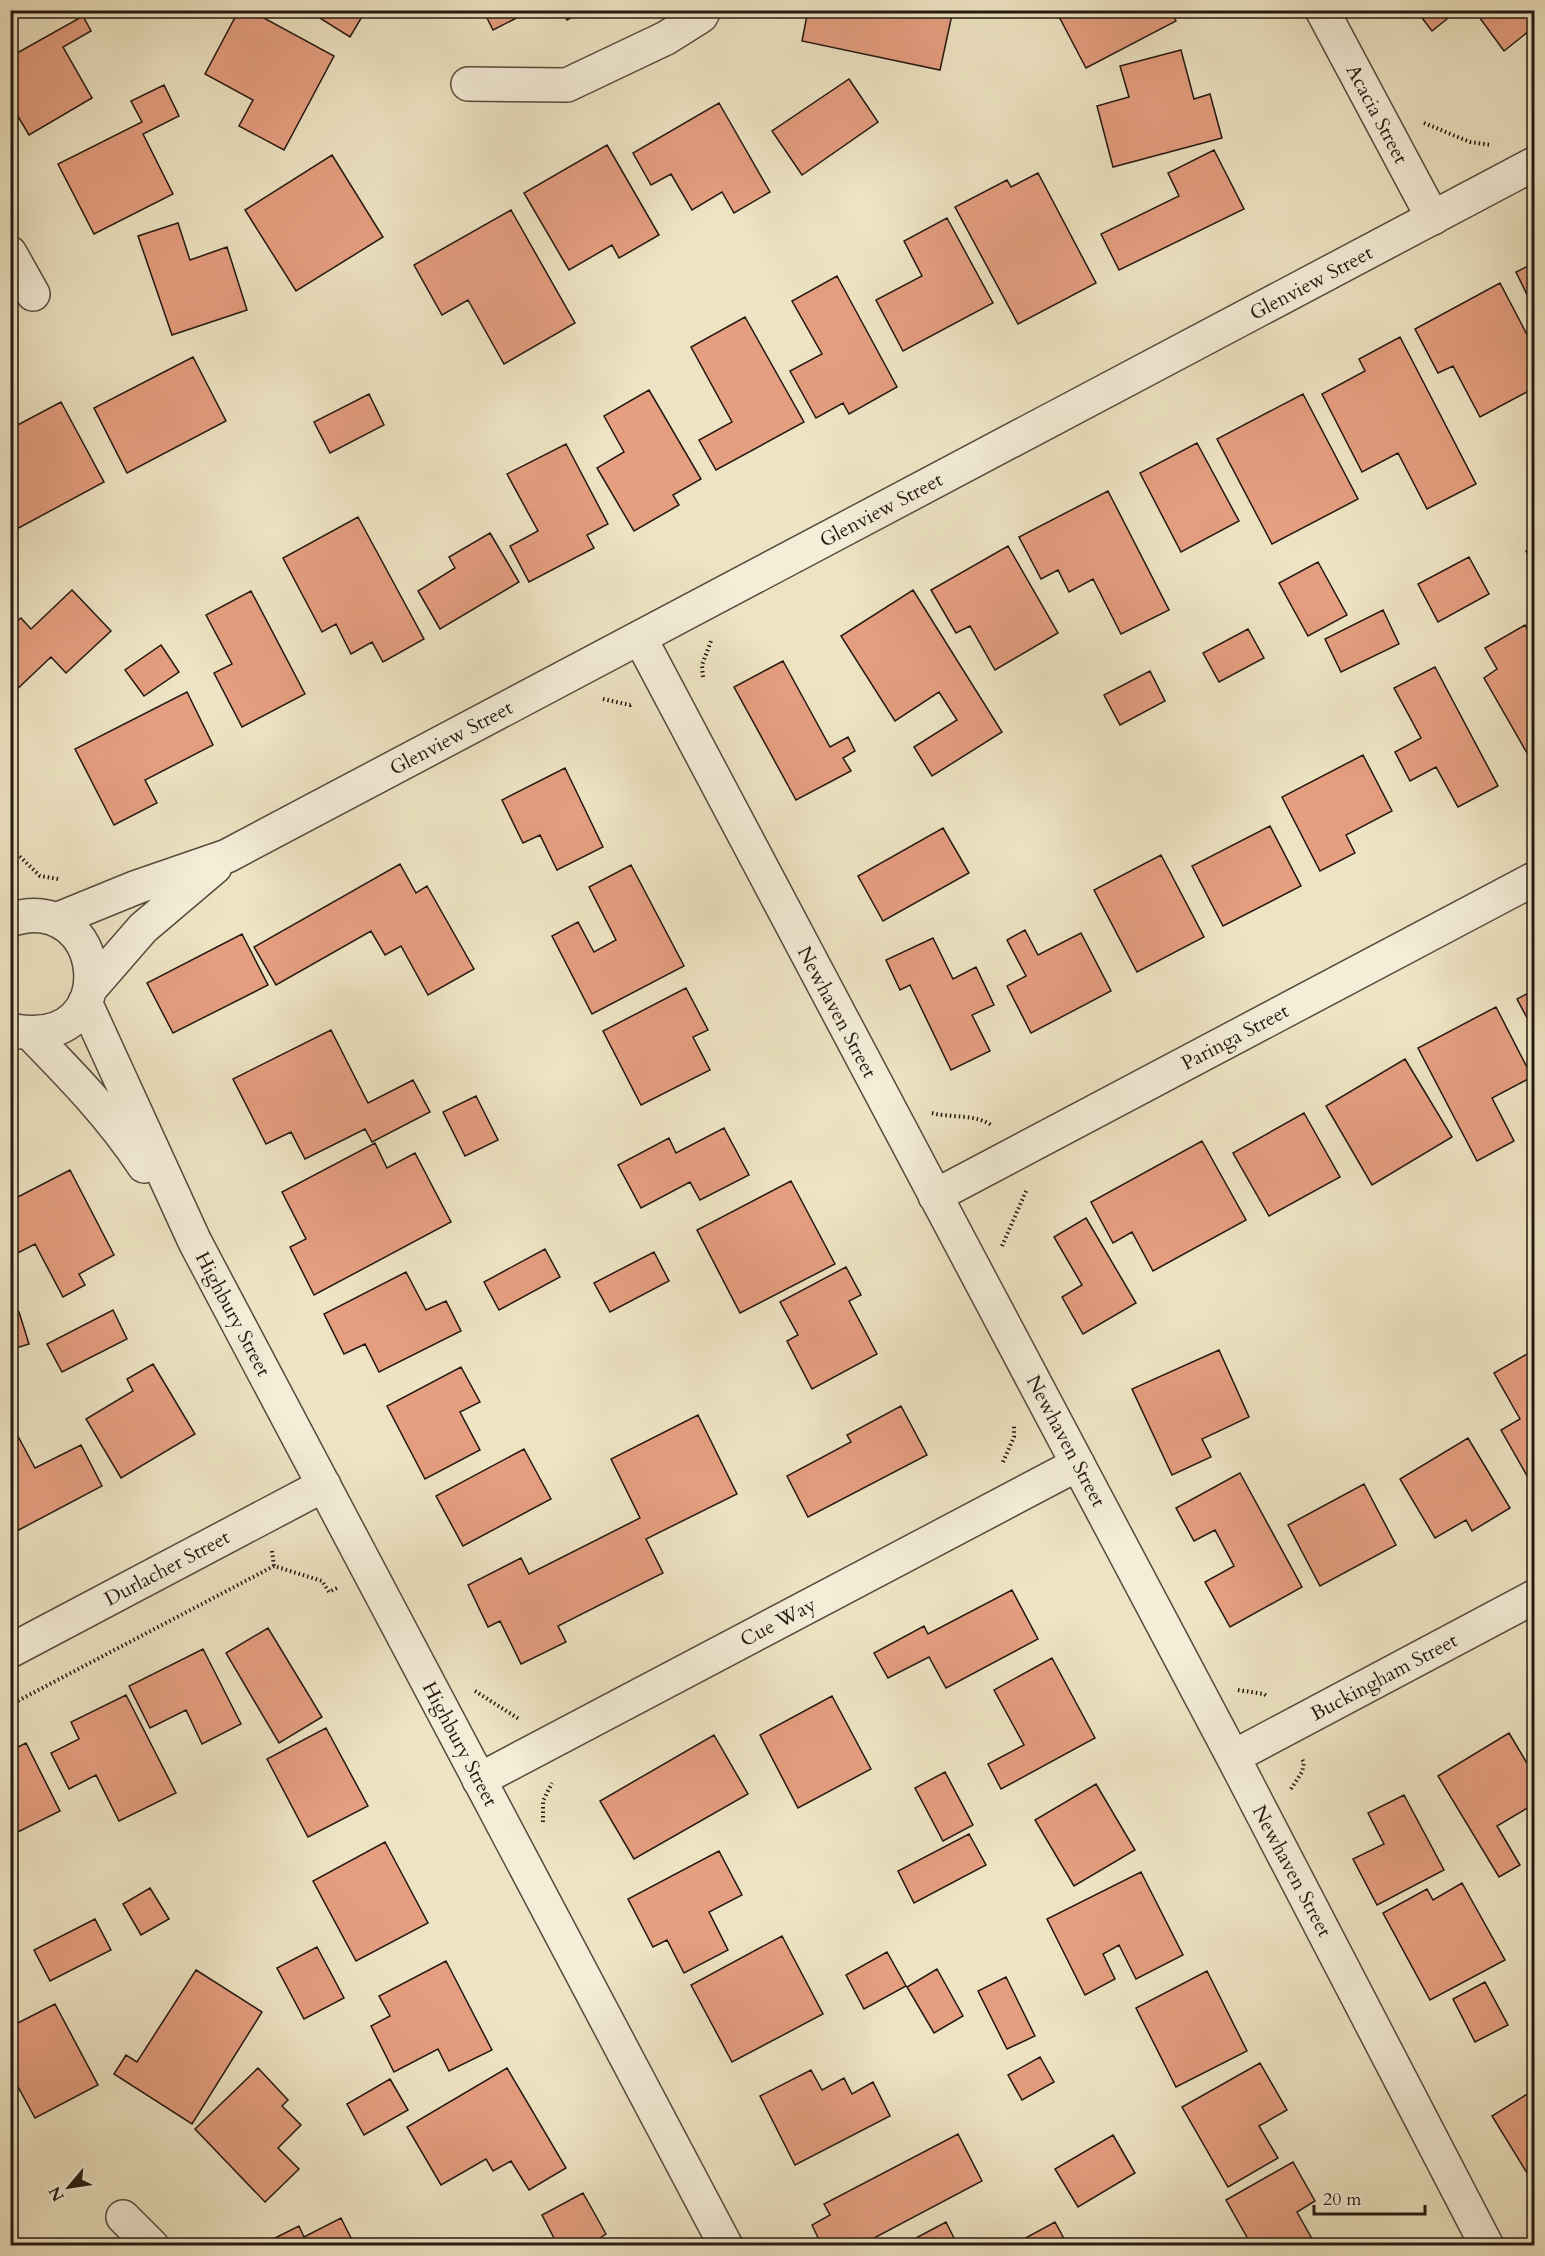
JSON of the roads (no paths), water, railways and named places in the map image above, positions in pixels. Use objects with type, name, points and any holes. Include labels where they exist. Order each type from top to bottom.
[{"type":"street","points":[[468,84],[567,85],[666,38],[701,16],[704,10]]},
{"type":"street","name":"Acacia Street","points":[[1322,10],[1432,218]]},
{"type":"street","name":"Glenview Street","points":[[28,914],[137,886],[227,856],[1534,164]]},
{"type":"street","points":[[10,253],[33,294]]},
{"type":"street","name":"Newhaven Street","points":[[640,638],[1233,1757],[1487,2246]]},
{"type":"street","name":"Glenview Street","points":[[21,1031],[47,1032],[62,1026],[75,1015],[143,928],[227,856]]},
{"type":"street","name":"Paringa Street","points":[[935,1196],[1534,879]]},
{"type":"street","points":[[28,914],[72,931],[83,943],[89,957],[91,973],[88,996]]},
{"type":"street","name":"Highbury Street","points":[[88,996],[195,1242],[726,2246]]},
{"type":"street","name":"Highbury Street","points":[[21,1031],[77,1081],[131,1146],[195,1242]]},
{"type":"street","name":"Cue Way","points":[[479,1780],[1078,1464]]},
{"type":"street","name":"Durlacher Street","points":[[10,1650],[324,1485]]},
{"type":"street","name":"Buckingham Street","points":[[1233,1757],[1534,1598]]},
{"type":"street","points":[[123,2217],[152,2246]]}]
